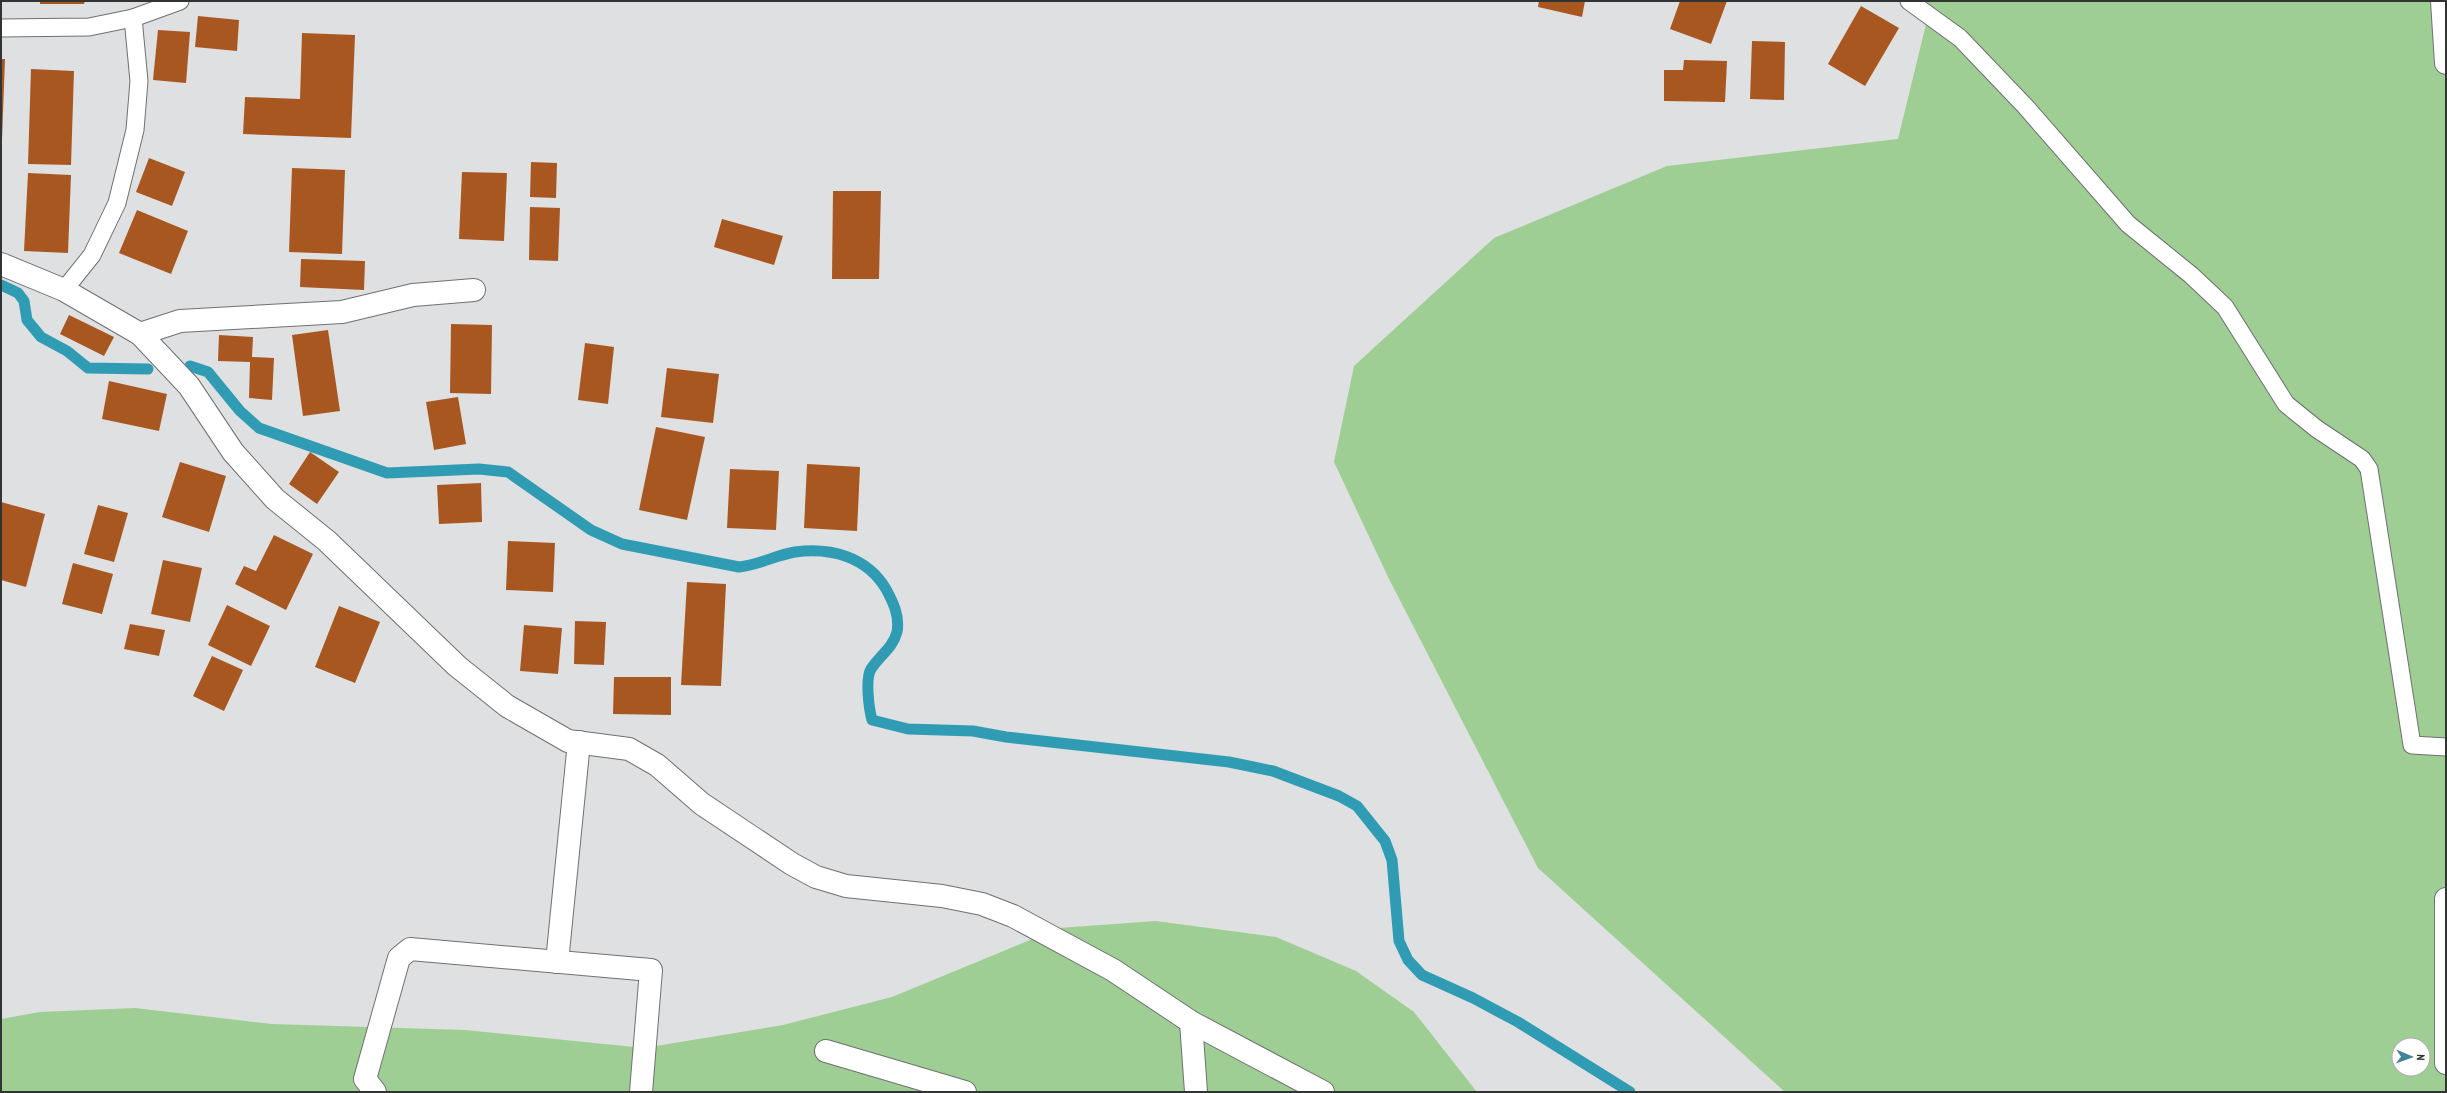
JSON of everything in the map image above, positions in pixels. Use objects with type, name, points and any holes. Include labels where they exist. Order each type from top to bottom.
[{"type":"street","points":[[2442,1],[2446,63]]},
{"type":"street","points":[[1,264],[64,290],[140,334],[189,386],[233,452],[275,499],[327,541],[457,666],[507,706],[568,741],[629,749],[657,765],[702,804],[792,864],[816,877],[846,886],[942,896],[982,904],[1013,916],[1113,970],[1191,1022],[1323,1092]]},
{"type":"street","points":[[140,334],[180,320],[342,312],[412,295],[474,290]]},
{"type":"street","points":[[557,962],[578,742]]},
{"type":"street","points":[[2446,899],[2446,1063]]},
{"type":"street","points":[[375,1092],[365,1079],[399,958],[410,949],[651,970],[641,1092]]},
{"type":"street","points":[[1191,1022],[1196,1092]]},
{"type":"street","points":[[826,1051],[965,1092]]},
{"type":"lane","points":[[1,28],[88,27],[133,18],[180,1]]},
{"type":"lane","points":[[1909,1],[1960,38],[2020,100],[2128,224],[2191,275],[2225,307],[2286,404],[2317,429],[2362,459],[2369,469],[2412,745],[2446,747]]},
{"type":"lane","points":[[64,290],[92,255],[117,203],[135,130],[139,81],[133,18]]},
{"type":"green space","points":[[1908,1],[2446,1],[2446,1092],[1785,1092],[1538,868],[1389,579],[1334,462],[1354,366],[1494,238],[1667,166],[1898,139],[1928,16]]},
{"type":"green space","points":[[1156,921],[1276,937],[1356,971],[1414,1012],[1477,1092],[1,1092],[1,1019],[40,1012],[135,1008],[272,1024],[465,1030],[644,1048],[783,1025],[892,997],[1059,928]]},
{"type":"building","points":[[40,1],[85,1],[84,4],[40,4]]},
{"type":"building","points":[[1539,1],[1585,1],[1582,17],[1538,7]]},
{"type":"building","points":[[1680,1],[1727,1],[1711,44],[1670,29]]},
{"type":"building","points":[[1861,6],[1899,28],[1865,86],[1828,64]]},
{"type":"building","points":[[198,16],[239,20],[237,51],[195,47]]},
{"type":"building","points":[[158,30],[190,32],[186,83],[153,80]]},
{"type":"building","points":[[302,33],[355,35],[351,138],[243,134],[245,97],[300,99]]},
{"type":"building","points":[[1752,41],[1785,42],[1784,100],[1750,99]]},
{"type":"building","points":[[1,59],[5,59],[2,140],[1,140]]},
{"type":"building","points":[[1684,60],[1727,61],[1725,102],[1664,101],[1664,70],[1683,70]]},
{"type":"building","points":[[31,69],[74,71],[71,165],[28,164]]},
{"type":"building","points":[[149,158],[185,172],[172,206],[136,192]]},
{"type":"building","points":[[531,162],[557,163],[556,198],[530,197]]},
{"type":"building","points":[[292,168],[345,170],[342,254],[289,252]]},
{"type":"building","points":[[462,172],[507,173],[504,241],[459,239]]},
{"type":"building","points":[[28,173],[71,175],[68,253],[24,251]]},
{"type":"building","points":[[833,191],[881,191],[879,279],[832,279]]},
{"type":"building","points":[[530,207],[560,208],[558,261],[529,260]]},
{"type":"building","points":[[137,210],[188,231],[171,274],[119,253]]},
{"type":"building","points":[[722,219],[783,236],[774,265],[714,247]]},
{"type":"building","points":[[301,259],[365,261],[364,290],[300,287]]},
{"type":"building","points":[[69,315],[114,337],[104,356],[60,334]]},
{"type":"building","points":[[451,324],[492,325],[491,394],[450,393]]},
{"type":"building","points":[[328,330],[340,411],[303,416],[292,335]]},
{"type":"building","points":[[219,335],[253,337],[252,357],[274,358],[272,400],[249,398],[250,362],[218,361]]},
{"type":"building","points":[[585,343],[614,347],[608,404],[578,400]]},
{"type":"building","points":[[667,368],[719,374],[713,423],[661,417]]},
{"type":"building","points":[[109,381],[167,394],[159,431],[102,419]]},
{"type":"building","points":[[458,397],[466,444],[434,450],[426,402]]},
{"type":"building","points":[[656,427],[705,437],[687,520],[639,510]]},
{"type":"building","points":[[310,452],[339,472],[317,504],[289,484]]},
{"type":"building","points":[[180,462],[226,476],[209,532],[162,517]]},
{"type":"building","points":[[807,464],[860,467],[857,531],[804,528]]},
{"type":"building","points":[[730,469],[779,471],[776,530],[727,528]]},
{"type":"building","points":[[481,483],[482,522],[439,524],[437,485]]},
{"type":"building","points":[[1,502],[45,514],[26,587],[1,580]]},
{"type":"building","points":[[98,505],[128,513],[114,562],[84,554]]},
{"type":"building","points":[[274,535],[313,554],[286,610],[235,584],[244,566],[256,571]]},
{"type":"building","points":[[508,541],[555,543],[553,592],[506,590]]},
{"type":"building","points":[[163,560],[202,568],[190,622],[151,614]]},
{"type":"building","points":[[73,563],[113,574],[102,614],[62,604]]},
{"type":"building","points":[[687,582],[726,584],[721,686],[681,685]]},
{"type":"building","points":[[227,605],[270,626],[251,666],[208,645]]},
{"type":"building","points":[[339,606],[380,622],[355,683],[315,667]]},
{"type":"building","points":[[575,621],[606,622],[604,665],[574,664]]},
{"type":"building","points":[[130,624],[165,630],[159,656],[124,649]]},
{"type":"building","points":[[524,625],[562,628],[558,674],[520,671]]},
{"type":"building","points":[[212,656],[243,670],[224,711],[193,696]]},
{"type":"building","points":[[614,677],[671,677],[671,715],[613,714]]},
{"type":"waterway","points":[[1,285],[18,293],[24,301],[27,320],[41,337],[67,351],[88,368],[148,369]]},
{"type":"waterway","points":[[190,366],[208,372],[240,411],[259,428],[387,473],[479,469],[508,472],[591,530],[622,544],[739,567],[754,564],[788,553],[808,551],[835,553],[858,562],[869,569],[886,589],[898,620],[895,638],[874,664],[869,674],[868,694],[872,720],[908,729],[973,731],[1006,737],[1229,762],[1273,771],[1339,796],[1357,806],[1385,841],[1392,860],[1399,941],[1408,960],[1422,975],[1473,998],[1518,1022],[1630,1092]]}]
